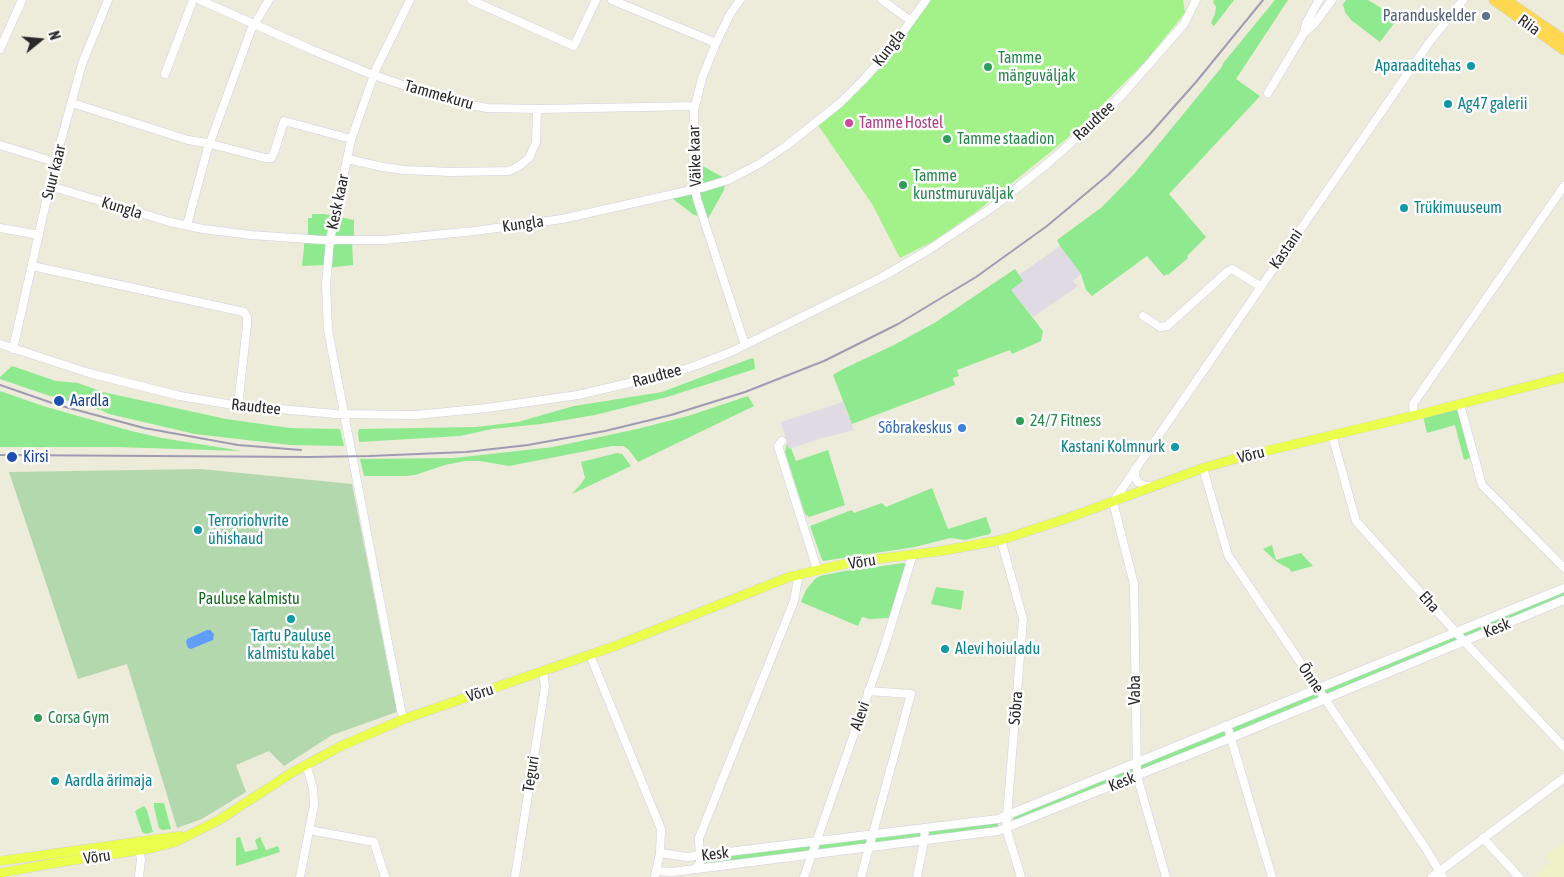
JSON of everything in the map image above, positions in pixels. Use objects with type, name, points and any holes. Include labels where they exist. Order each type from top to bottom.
[{"type":"highway","name":"Riia","points":[[1494,0],[1564,50]]},
{"type":"highway","name":"Riia","points":[[1506,0],[1564,40]]},
{"type":"main road","name":"Võru","points":[[0,873],[140,851],[175,842],[220,820],[306,764],[341,746],[404,719],[590,655],[788,576],[853,562],[1000,540],[1113,502],[1203,468],[1241,457],[1564,377]]},
{"type":"main road","name":"Võru","points":[[0,861],[192,834]]},
{"type":"street","points":[[0,49],[22,0]]},
{"type":"street","name":"Suur kaar","points":[[14,349],[55,162],[82,64],[108,0]]},
{"type":"street","points":[[165,74],[194,0]]},
{"type":"street","name":"Tammekuru","points":[[200,0],[310,50],[374,75],[429,94],[471,105],[486,108],[537,109],[695,106]]},
{"type":"street","points":[[187,225],[210,144],[254,24],[269,0]]},
{"type":"street","name":"Kesk kaar","points":[[404,719],[328,330],[326,284],[330,240],[351,139],[374,75],[410,0]]},
{"type":"street","points":[[471,0],[574,46],[596,0]]},
{"type":"street","points":[[612,0],[716,43]]},
{"type":"street","name":"Väike kaar","points":[[740,0],[730,14],[702,78],[695,106],[693,180],[745,345]]},
{"type":"street","points":[[882,0],[911,21]]},
{"type":"street","name":"Raudtee","points":[[0,344],[90,373],[180,396],[238,406],[345,414],[416,415],[447,413],[550,400],[676,372],[718,358],[897,269],[948,238],[990,208],[1046,165],[1121,96],[1184,24],[1195,0]]},
{"type":"street","points":[[1304,33],[1306,23],[1319,0]]},
{"type":"street","points":[[1268,93],[1304,33],[1315,23],[1332,0]]},
{"type":"street","name":"Kastani","points":[[1113,502],[1428,44],[1463,0]]},
{"type":"street","name":"Kungla","points":[[50,186],[170,222],[251,235],[330,240],[384,240],[475,231],[562,218],[728,180],[759,164],[786,146],[840,103],[864,80],[889,51],[923,1]]},
{"type":"street","points":[[72,103],[163,133],[266,158],[271,158],[284,121],[351,139]]},
{"type":"street","points":[[347,158],[404,170],[509,171],[520,166],[529,158],[536,142],[537,109]]},
{"type":"street","points":[[0,145],[55,162]]},
{"type":"street","points":[[1414,415],[1413,404],[1564,186]]},
{"type":"street","points":[[0,228],[39,235]]},
{"type":"street","points":[[32,266],[244,312],[247,317],[247,325],[238,406]]},
{"type":"street","points":[[1144,316],[1160,327],[1167,326],[1232,269],[1260,286]]},
{"type":"street","points":[[1460,404],[1482,485],[1564,568]]},
{"type":"street","name":"Eha","points":[[1332,435],[1356,521],[1456,632],[1564,747]]},
{"type":"street","points":[[782,441],[778,446],[817,569]]},
{"type":"street","name":"Õnne","points":[[1203,468],[1228,555],[1442,874]]},
{"type":"street","points":[[1135,469],[1135,477],[1138,482],[1145,486],[1153,486]]},
{"type":"street","name":"Vaba","points":[[1113,502],[1134,584],[1137,776],[1166,877]]},
{"type":"street","name":"Sõbra","points":[[1000,540],[1023,619],[1006,828],[1021,877]]},
{"type":"street","name":"Alevi","points":[[804,877],[900,600],[914,554]]},
{"type":"street","points":[[695,869],[700,862],[701,856],[698,847],[699,838],[794,601],[799,574]]},
{"type":"street","name":"Kesk","points":[[660,853],[687,857],[701,856],[998,819],[1564,588]]},
{"type":"street","name":"Kesk","points":[[656,874],[998,831],[1231,738],[1564,600]]},
{"type":"street","points":[[590,655],[661,829],[660,853],[656,874]]},
{"type":"street","name":"Teguri","points":[[515,877],[545,687],[543,671]]},
{"type":"street","points":[[861,877],[911,694],[868,691]]},
{"type":"street","points":[[1227,725],[1272,877]]},
{"type":"street","points":[[300,877],[314,805],[311,776],[306,764]]},
{"type":"street","points":[[1432,877],[1442,874],[1483,838],[1564,778]]},
{"type":"street","points":[[917,877],[924,841],[924,828]]},
{"type":"street","points":[[309,830],[374,842],[385,877]]},
{"type":"street","points":[[1483,838],[1519,877]]},
{"type":"street","points":[[139,877],[140,851]]},
{"type":"shaded area","points":[[1060,246],[1081,274],[1073,281],[1078,286],[1033,317],[1010,290],[1022,282],[1019,275]]},
{"type":"shaded area","points":[[843,402],[854,430],[789,449],[781,422]]},
{"type":"shaded area","points":[[1564,841],[1564,877],[1534,877],[1551,862],[1546,857]]},
{"type":"green space","name":"Tamme staadion","points":[[931,0],[1183,0],[1185,13],[1144,63],[1080,127],[976,212],[932,242],[900,258],[872,204],[818,125],[842,106],[876,72]]},
{"type":"green space","points":[[1214,0],[1234,0],[1214,26],[1211,23],[1216,7],[1213,2]]},
{"type":"green space","points":[[1275,0],[1288,0],[1236,79],[1260,96],[1169,194],[1206,237],[1187,256],[1188,258],[1168,275],[1164,276],[1147,256],[1092,296],[1086,290],[1081,274],[1057,240],[1102,207],[1135,173]]},
{"type":"green space","points":[[1346,0],[1368,0],[1398,18],[1380,42],[1351,20],[1345,12],[1343,4]]},
{"type":"green space","points":[[692,160],[726,179],[724,190],[705,224],[703,217],[694,215],[669,196],[695,190]]},
{"type":"green space","points":[[312,214],[324,214],[354,220],[354,238],[352,239],[353,265],[326,268],[326,265],[302,266],[305,238],[308,238],[308,218],[312,218]]},
{"type":"green space","points":[[1015,269],[1023,281],[1011,290],[1043,331],[1041,341],[1012,354],[1010,350],[957,370],[959,376],[953,378],[955,385],[852,424],[833,375],[936,322]]},
{"type":"green space","points":[[752,358],[754,359],[755,369],[667,397],[595,415],[541,424],[492,429],[460,436],[359,442],[359,429],[476,427],[518,422],[574,406],[662,392]]},
{"type":"green space","points":[[12,366],[56,381],[78,383],[103,392],[226,419],[290,428],[340,429],[344,446],[290,445],[195,434],[109,414],[0,379]]},
{"type":"green space","points":[[0,391],[43,406],[131,431],[242,451],[115,447],[0,447]]},
{"type":"green space","points":[[748,396],[754,406],[638,462],[628,449],[623,446],[612,446],[509,466],[480,461],[465,461],[445,465],[415,475],[364,476],[360,459],[454,458],[553,447],[688,416]]},
{"type":"green space","points":[[1460,406],[1474,457],[1464,460],[1455,425],[1427,433],[1423,416]]},
{"type":"green space","points":[[787,443],[796,461],[828,450],[845,505],[809,517],[805,514],[785,452]]},
{"type":"green space","points":[[617,453],[622,454],[631,466],[572,494],[585,478],[581,462]]},
{"type":"green space","name":"Pauluse kalmistu","points":[[201,469],[352,484],[397,712],[332,735],[284,766],[269,751],[236,765],[246,792],[202,819],[177,828],[127,664],[78,679],[9,472]]},
{"type":"green space","points":[[932,488],[948,529],[986,517],[991,531],[990,534],[965,540],[950,538],[915,547],[823,561],[810,526],[852,510],[854,513],[882,503],[886,507]]},
{"type":"green space","points":[[1272,545],[1276,560],[1301,553],[1313,566],[1291,572],[1290,569],[1277,562],[1263,549]]},
{"type":"green space","points":[[906,564],[889,618],[870,619],[862,617],[858,626],[801,602],[806,590],[820,576]]},
{"type":"green space","points":[[936,587],[964,591],[961,610],[931,604]]},
{"type":"green space","points":[[1564,588],[1564,600],[1013,821],[1014,816]]},
{"type":"green space","points":[[154,803],[164,803],[171,829],[162,830],[159,828]]},
{"type":"green space","points":[[144,806],[147,810],[153,832],[146,834],[142,832],[135,811]]},
{"type":"green space","points":[[998,819],[998,831],[700,869],[705,855]]},
{"type":"green space","points":[[240,837],[245,852],[258,849],[255,840],[260,837],[266,850],[278,846],[280,852],[236,866],[236,838]]},
{"type":"water","points":[[207,630],[214,634],[213,640],[191,649],[188,648],[187,639]]},
{"type":"railway","points":[[0,455],[309,457],[466,452],[528,445],[605,431],[671,415],[745,392],[824,361],[898,324],[976,277],[1047,226],[1108,175],[1149,135],[1196,82],[1263,0]]},
{"type":"railway","points":[[0,385],[58,405],[144,428],[238,445],[301,450]]},
{"type":"place","name":"Paranduskelder","points":[[1486,16]]},
{"type":"place","name":"Aparaaditehas","points":[[1471,66]]},
{"type":"place","name":"Tamme mänguväljak","points":[[988,67]]},
{"type":"place","name":"Ag47 galerii","points":[[1448,104]]},
{"type":"place","name":"Tamme Hostel","points":[[849,123]]},
{"type":"place","name":"Tamme staadion","points":[[947,139]]},
{"type":"place","name":"Tamme kunstmuruväljak","points":[[903,185]]},
{"type":"place","name":"Trükimuuseum","points":[[1404,208]]},
{"type":"place","name":"Aardla","points":[[59,401]]},
{"type":"place","name":"24/7 Fitness","points":[[1020,421]]},
{"type":"place","name":"Sõbrakeskus","points":[[962,428]]},
{"type":"place","name":"Kastani Kolmnurk","points":[[1175,447]]},
{"type":"place","name":"Kirsi","points":[[12,457]]},
{"type":"place","name":"Terroriohvrite ühishaud","points":[[198,530]]},
{"type":"place","name":"Tartu Pauluse kalmistu kabel","points":[[291,619]]},
{"type":"place","name":"Alevi hoiuladu","points":[[945,649]]},
{"type":"place","name":"Corsa Gym","points":[[38,718]]},
{"type":"place","name":"Aardla ärimaja","points":[[55,781]]}]
